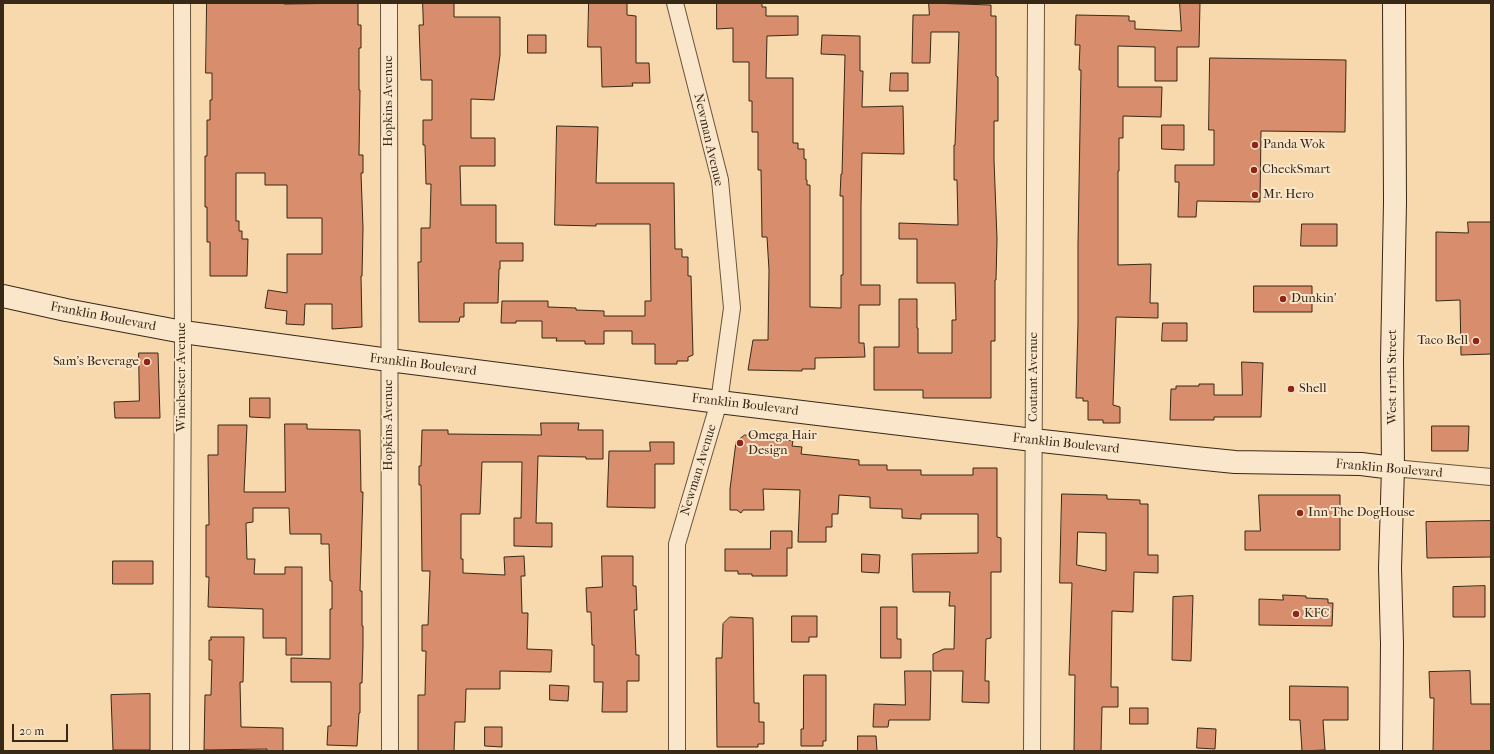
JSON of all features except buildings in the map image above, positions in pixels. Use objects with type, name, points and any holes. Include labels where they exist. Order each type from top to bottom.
[{"type":"street","name":"Winchester Avenue","points":[[181,751],[183,332],[182,3]]},
{"type":"street","name":"Hopkins Avenue","points":[[389,3],[390,751]]},
{"type":"street","name":"Newman Avenue","points":[[675,3],[720,180],[732,308],[719,402],[677,544],[677,751]]},
{"type":"street","name":"Coutant Avenue","points":[[1032,751],[1036,3]]},
{"type":"street","name":"West 117th Street","points":[[1391,751],[1392,644],[1390,568],[1393,468],[1392,360],[1395,202],[1394,3]]},
{"type":"street","name":"Franklin Boulevard","points":[[3,296],[66,310],[183,332],[719,402],[1033,440],[1235,462],[1361,464],[1491,477]]},
{"type":"place","name":"Panda Wok","points":[[1255,145]]},
{"type":"place","name":"CheckSmart","points":[[1254,170]]},
{"type":"place","name":"Mr. Hero","points":[[1255,195]]},
{"type":"place","name":"Dunkin'","points":[[1283,299]]},
{"type":"place","name":"Taco Bell","points":[[1476,341]]},
{"type":"place","name":"Sam's Beverage","points":[[147,362]]},
{"type":"place","name":"Shell","points":[[1291,389]]},
{"type":"place","name":"Omega Hair Design","points":[[740,443]]},
{"type":"place","name":"Inn The DogHouse","points":[[1300,513]]},
{"type":"place","name":"KFC","points":[[1296,614]]}]
